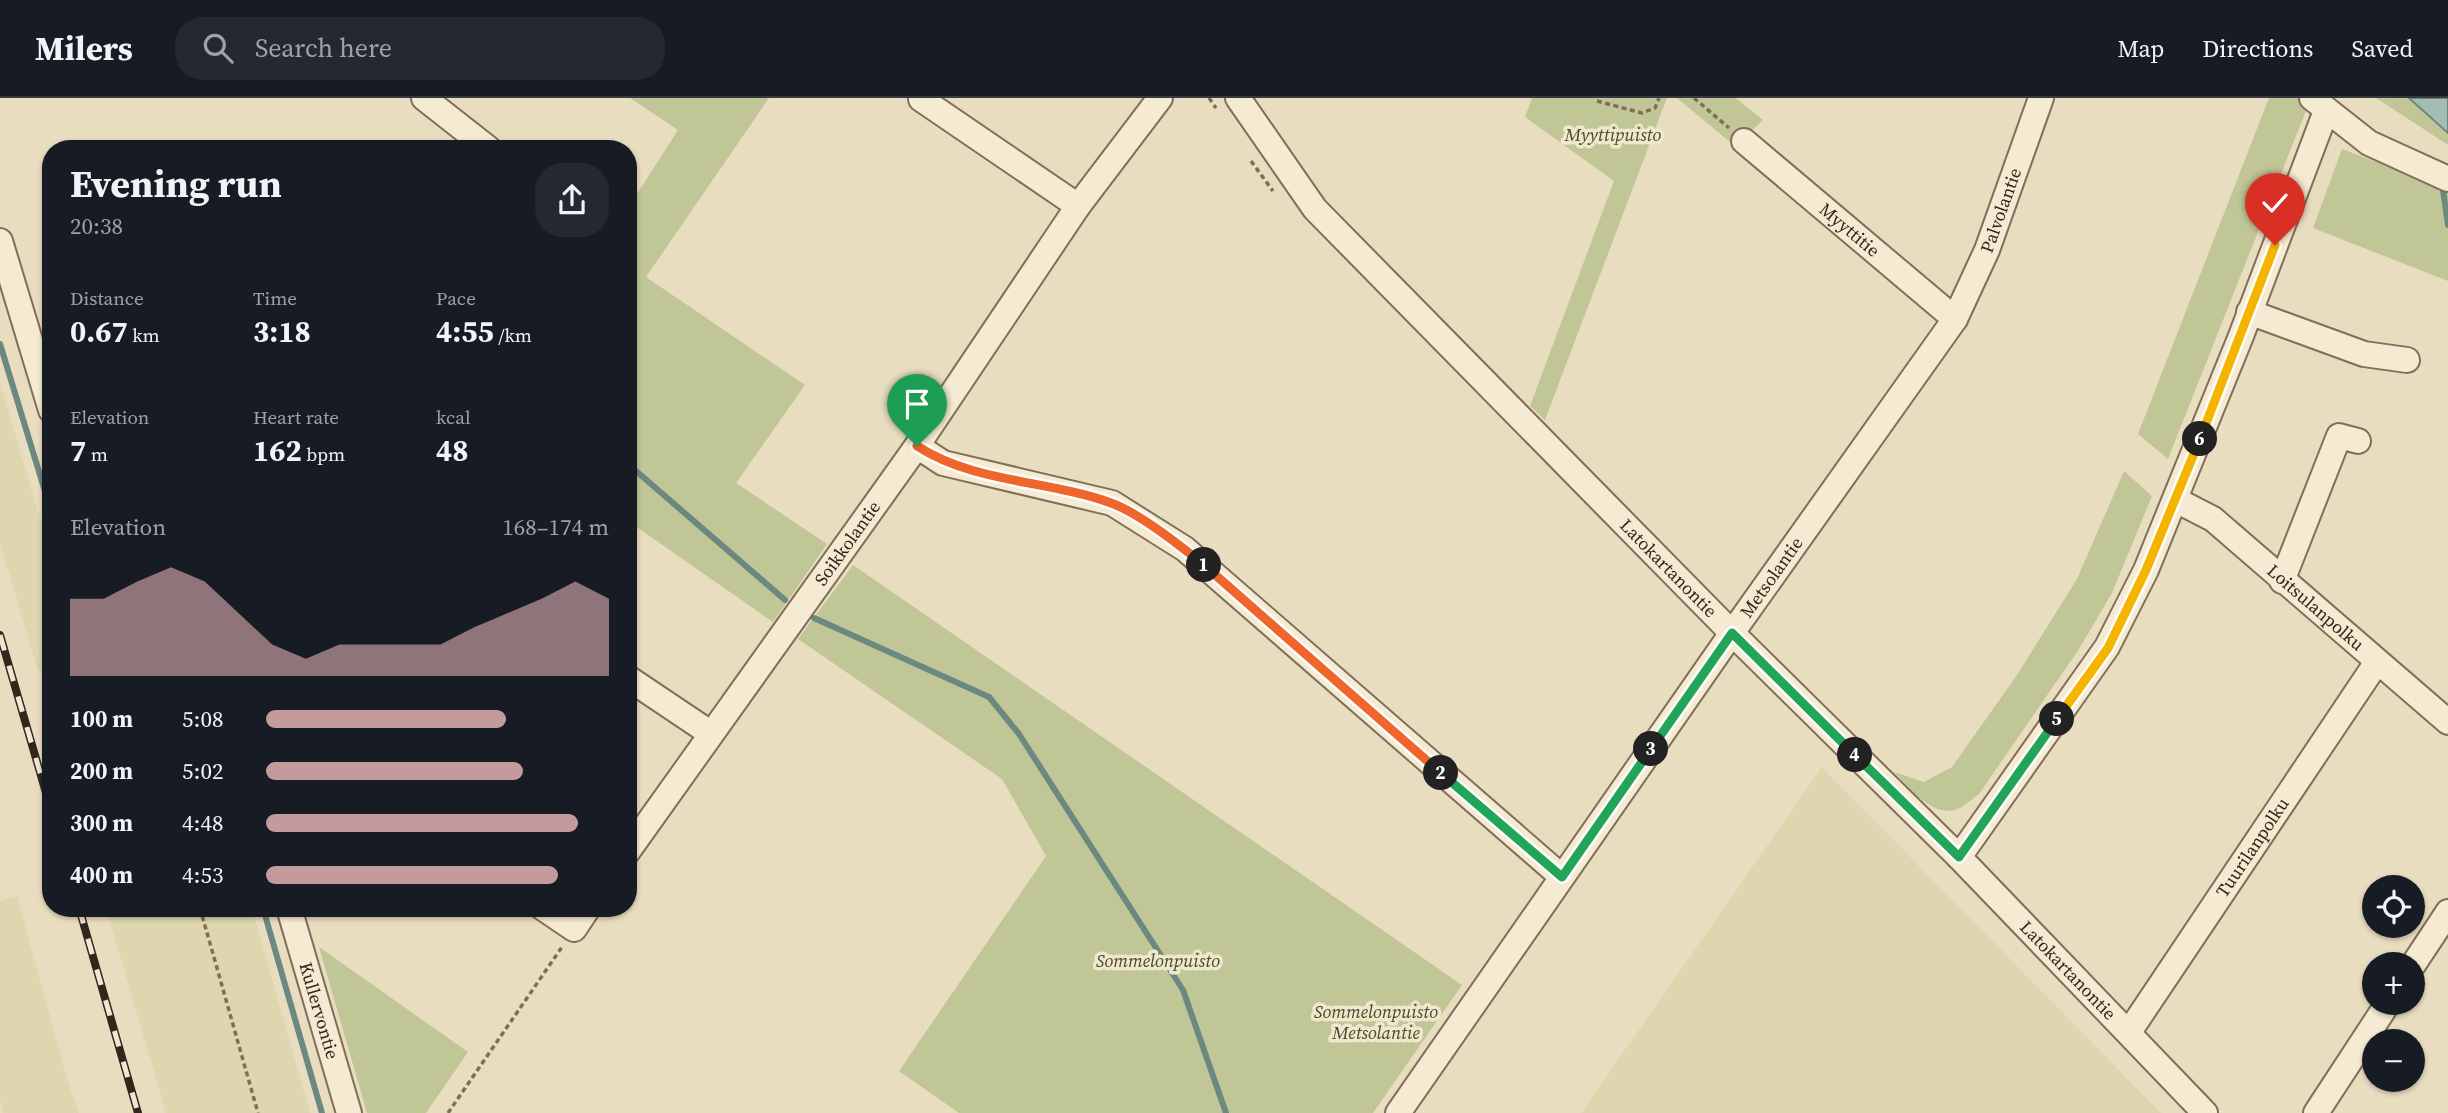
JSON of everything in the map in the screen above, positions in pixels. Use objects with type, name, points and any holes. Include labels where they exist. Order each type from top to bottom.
[{"type":"street","points":[[424,98],[478,140]]},
{"type":"street","name":"Soikkolantie","points":[[637,838],[917,446],[1078,206],[1160,98]]},
{"type":"street","name":"Latokartanontie","points":[[1238,98],[1315,209],[1732,633],[1959,857],[2205,1113]]},
{"type":"street","name":"Palvolantie","points":[[1955,319],[1987,250],[2041,98]]},
{"type":"street","points":[[921,99],[1078,206]]},
{"type":"street","points":[[1959,857],[2108,648],[2176,500],[2249,312],[2319,105],[2369,143],[2448,179]]},
{"type":"street","name":"Myyttitie","points":[[1744,141],[1955,319]]},
{"type":"street","points":[[0,241],[42,380]]},
{"type":"street","points":[[2249,312],[2364,354],[2407,360]]},
{"type":"street","name":"Metsolantie","points":[[1398,1113],[1732,633],[1955,319]]},
{"type":"street","points":[[2283,581],[2339,436],[2358,441]]},
{"type":"street","points":[[917,446],[943,463],[1112,503],[1185,549],[1562,877]]},
{"type":"street","name":"Loitsulanpolku","points":[[2176,500],[2213,519],[2448,722]]},
{"type":"street","name":"Tuurilanpolku","points":[[2129,1032],[2377,662]]},
{"type":"street","points":[[637,684],[710,733]]},
{"type":"street","points":[[2422,952],[2448,912]]},
{"type":"street","name":"Kullervontie","points":[[292,917],[349,1113]]},
{"type":"street","points":[[556,917],[574,929],[583,917]]},
{"type":"street","points":[[2316,1113],[2380,1015]]},
{"type":"path","points":[[1597,101],[1642,113],[1655,108],[1658,98]]},
{"type":"path","points":[[1694,98],[1744,141]]},
{"type":"path","points":[[203,917],[258,1113]]},
{"type":"path","points":[[448,1113],[574,929]]},
{"type":"shaded area","points":[[0,383],[42,525],[42,671],[38,671],[0,543]]},
{"type":"shaded area","points":[[1822,767],[2161,1113],[1581,1113]]},
{"type":"shaded area","points":[[17,896],[79,1113],[3,1113],[0,1101],[0,901]]},
{"type":"shaded area","points":[[109,917],[255,917],[310,1113],[166,1113]]},
{"type":"green space","points":[[630,98],[769,98],[646,277],[805,385],[736,483],[827,544],[773,622],[637,527],[637,194],[678,130]]},
{"type":"green space","name":"Myyttipuisto","points":[[1532,98],[1667,98],[1545,420],[1530,406],[1614,181],[1525,117]]},
{"type":"green space","name":"Myyttipuisto","points":[[1677,98],[1736,98],[1763,120],[1735,146]]},
{"type":"green space","points":[[2269,98],[2311,98],[2168,459],[2138,434]]},
{"type":"green space","points":[[2376,98],[2409,98],[2448,133],[2448,145]]},
{"type":"green space","points":[[2342,149],[2448,189],[2448,281],[2313,228]]},
{"type":"green space","points":[[2124,471],[2152,496],[2112,593],[2079,649],[1979,794],[1955,810],[1946,811],[1929,805],[1894,772],[1924,782],[1952,767],[2017,675],[2077,579]]},
{"type":"green space","name":"Sommelonpuisto","points":[[853,565],[1462,985],[1373,1113],[959,1113],[899,1071],[1046,856],[1002,779],[798,639]]},
{"type":"green space","points":[[319,947],[468,1052],[426,1113],[367,1113]]},
{"type":"water","points":[[2409,98],[2448,98],[2448,133]]},
{"type":"waterway","points":[[2442,183],[2448,225]]},
{"type":"waterway","points":[[0,344],[42,482]]},
{"type":"waterway","points":[[637,472],[785,600]]},
{"type":"waterway","points":[[814,618],[989,697],[1019,734],[1183,990],[1226,1113]]},
{"type":"waterway","points":[[266,917],[322,1113]]},
{"type":"railway","points":[[0,635],[42,779]]},
{"type":"railway","points":[[82,917],[138,1113]]},
{"type":"route","points":[[917,446],[943,463],[1112,503],[1185,549],[1562,877],[1732,633],[1959,857],[2108,648],[2176,500],[2275,245]]},
{"type":"park label","name":"Sommelonpuisto Metsolantie","points":[[1376,1022]]}]
